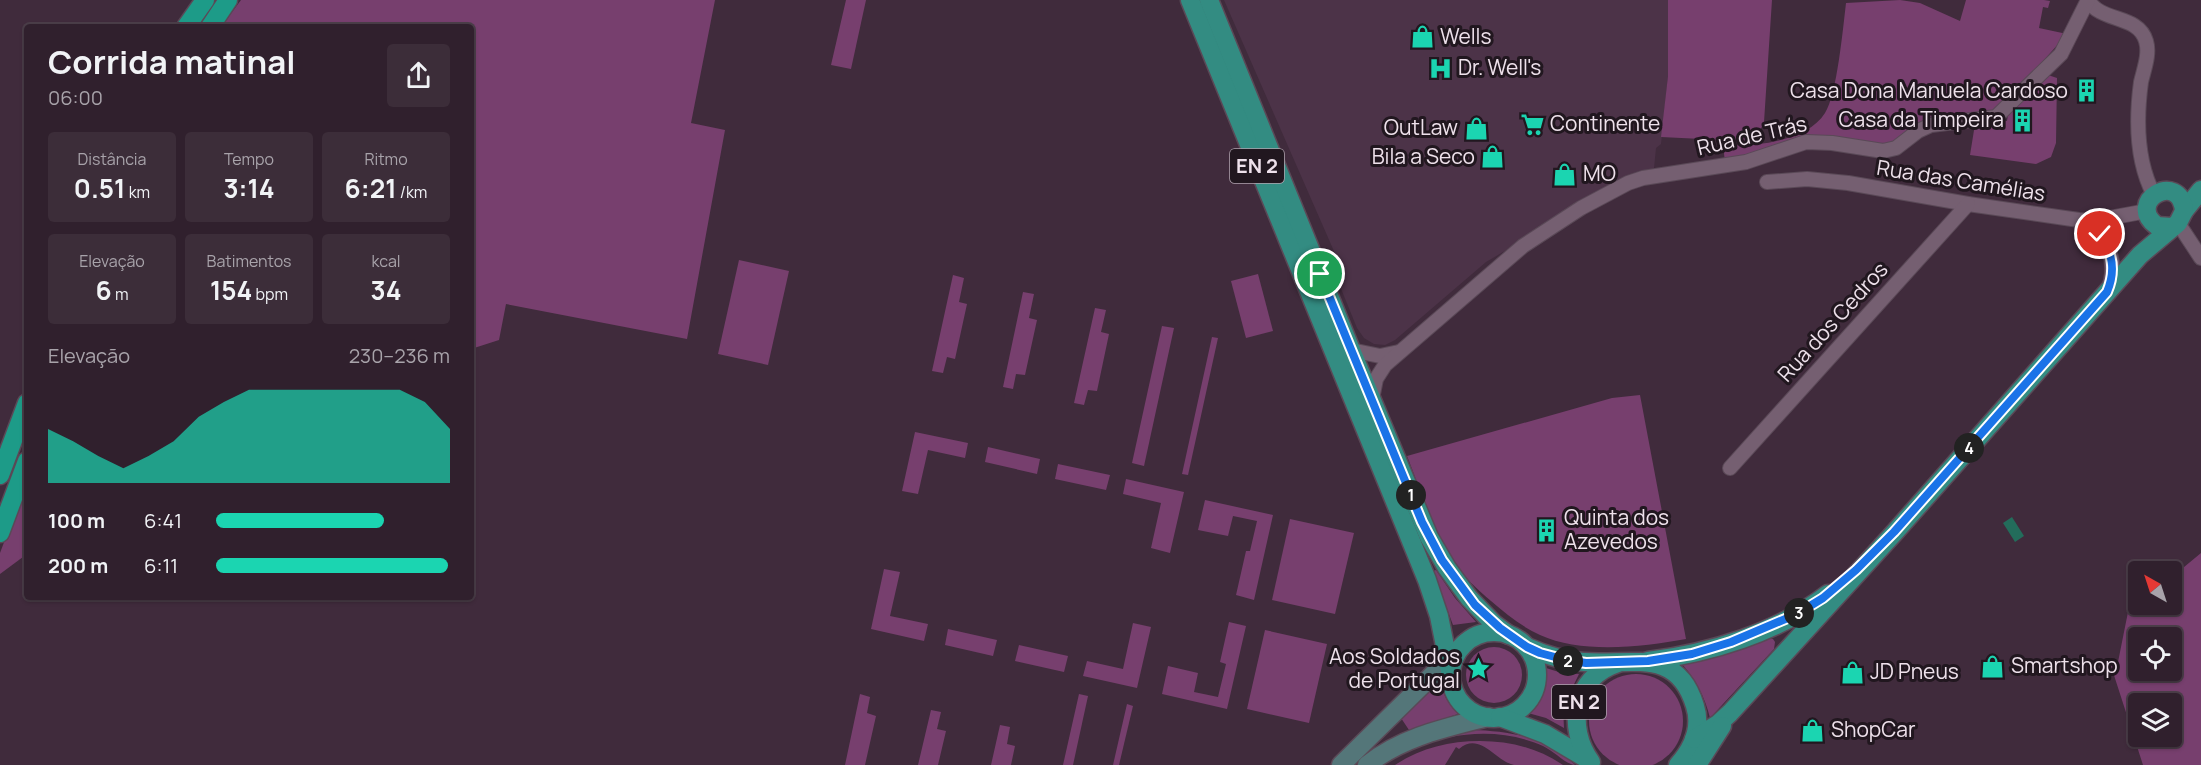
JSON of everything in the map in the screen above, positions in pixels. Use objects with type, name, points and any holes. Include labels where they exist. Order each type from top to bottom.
[{"type":"highway","points":[[188,24],[205,0]]},
{"type":"highway","points":[[212,24],[228,0]]},
{"type":"highway","points":[[0,475],[24,411]]},
{"type":"highway","points":[[0,532],[24,469]]},
{"type":"main road","name":"EN 2","points":[[1190,0],[1398,507],[1439,616],[1453,688],[1458,699],[1476,714],[1494,717],[1545,734],[1593,763]]},
{"type":"main road","name":"EN 2","points":[[1209,0],[1422,522],[1442,560],[1475,605],[1494,624],[1527,647],[1566,660],[1586,663],[1648,661],[1674,673],[1688,690],[1696,710],[1697,724],[1689,758]]},
{"type":"main road","points":[[2151,209],[2164,228],[2201,184]]},
{"type":"main road","points":[[2140,255],[2151,209],[2165,190],[2178,214]]},
{"type":"main road","points":[[1689,758],[2201,190]]},
{"type":"main road","points":[[1648,661],[1692,654],[1731,642],[1797,614],[1839,585],[1894,532]]},
{"type":"main road","points":[[1415,691],[1430,672],[1436,659],[1441,638],[1439,616]]},
{"type":"main road","points":[[1341,765],[1448,657],[1465,643],[1475,636],[1486,633],[1498,632],[1509,635]]},
{"type":"main road","points":[[1451,676],[1452,664],[1457,652],[1465,643]]},
{"type":"main road","name":"EN 2","points":[[1494,717],[1512,713],[1523,706],[1531,696],[1536,684],[1537,671],[1527,647]]},
{"type":"main road","name":"EN 2","points":[[1593,763],[1578,740],[1576,721],[1579,702],[1592,680],[1602,671],[1625,661]]},
{"type":"main road","points":[[1689,758],[1734,709]]},
{"type":"main road","points":[[1367,765],[1384,752],[1408,740],[1494,717]]},
{"type":"street","points":[[2088,0],[2101,13],[2138,28],[2146,41],[2147,53],[2140,93],[2139,150],[2151,209]]},
{"type":"street","name":"Rua de Trás","points":[[1406,348],[1515,251],[1581,208],[1614,189],[1638,179],[1746,162],[1806,142],[1892,150],[1930,125],[1995,117],[2061,54],[2088,0]]},
{"type":"street","name":"Rua das Camélias","points":[[1767,182],[1826,181],[2093,221],[2151,209]]},
{"type":"street","name":"Rua dos Cedros","points":[[1730,468],[1968,204]]},
{"type":"street","points":[[2178,214],[2201,258]]},
{"type":"street","points":[[2079,220],[2100,234],[2111,256],[2112,281],[2107,292]]},
{"type":"street","points":[[1351,350],[1386,356],[1396,354],[1406,348]]},
{"type":"street","points":[[1372,399],[1378,374],[1406,348]]},
{"type":"shaded area","points":[[241,0],[715,0],[691,123],[725,130],[687,339],[506,304],[499,340],[474,348],[474,24],[223,24]]},
{"type":"shaded area","points":[[846,0],[866,0],[851,69],[831,65]]},
{"type":"shaded area","points":[[1224,0],[1668,0],[1668,76],[1661,144],[1656,148],[1654,168],[1628,179],[1486,262],[1395,340],[1385,345],[1374,344],[1364,338],[1357,328],[1333,269],[1337,258]]},
{"type":"shaded area","points":[[1668,0],[1772,0],[1764,122],[1754,137],[1743,141],[1661,137],[1668,76]]},
{"type":"shaded area","points":[[1900,0],[1920,3],[1960,21],[1966,0],[2050,1],[2048,8],[2043,7],[2039,28],[2067,34],[1995,116],[1925,121],[1890,148],[1838,141],[1725,162],[1723,145],[1749,145],[1778,141],[1806,131],[1825,113],[1836,77],[1846,3]]},
{"type":"shaded area","points":[[2045,74],[2057,78],[2056,143],[2051,157],[2036,164],[1970,155],[1975,124],[1992,119],[2007,121],[2009,108]]},
{"type":"shaded area","points":[[739,260],[789,271],[768,365],[718,354]]},
{"type":"shaded area","points":[[1258,274],[1273,331],[1246,338],[1231,281]]},
{"type":"shaded area","points":[[953,275],[964,278],[959,302],[967,304],[955,359],[947,357],[943,373],[932,371]]},
{"type":"shaded area","points":[[1023,292],[1034,294],[1029,318],[1037,320],[1025,375],[1016,374],[1013,389],[1003,387]]},
{"type":"shaded area","points":[[1095,308],[1106,310],[1101,332],[1109,334],[1097,391],[1088,390],[1084,405],[1074,403]]},
{"type":"shaded area","points":[[1162,326],[1174,328],[1144,466],[1132,463]]},
{"type":"shaded area","points":[[1212,337],[1218,338],[1188,475],[1182,474]]},
{"type":"shaded area","points":[[1640,395],[1686,639],[1631,646],[1593,647],[1556,641],[1540,635],[1497,606],[1471,583],[1453,562],[1433,524],[1407,456],[1612,398]]},
{"type":"shaded area","points":[[915,432],[968,443],[965,458],[928,450],[918,494],[902,491]]},
{"type":"shaded area","points":[[988,447],[1040,459],[1037,474],[985,462]]},
{"type":"shaded area","points":[[1058,464],[1110,475],[1106,490],[1055,479]]},
{"type":"shaded area","points":[[1126,479],[1184,492],[1170,553],[1151,548],[1161,503],[1123,494]]},
{"type":"shaded area","points":[[24,489],[24,556],[0,574],[0,553]]},
{"type":"shaded area","points":[[1205,500],[1273,515],[1254,600],[1236,595],[1246,551],[1250,551],[1257,521],[1233,516],[1228,536],[1198,530]]},
{"type":"shaded area","points":[[2012,517],[2024,536],[2015,542],[2003,523]]},
{"type":"shaded area","points":[[1290,519],[1354,533],[1335,614],[1272,600]]},
{"type":"shaded area","points":[[2201,553],[2201,765],[2143,765],[2137,747],[2182,747],[2182,693],[2128,693],[2128,719],[2111,666],[2118,662],[2128,612],[2128,615],[2182,615],[2182,569]]},
{"type":"shaded area","points":[[884,569],[900,572],[890,616],[928,624],[924,641],[871,629]]},
{"type":"shaded area","points":[[1436,570],[1455,598],[1476,622],[1453,625],[1433,571]]},
{"type":"shaded area","points":[[1229,622],[1246,626],[1227,709],[1162,694],[1168,666],[1198,673],[1194,692],[1218,697],[1226,664],[1220,662]]},
{"type":"shaded area","points":[[1133,623],[1151,627],[1137,688],[1083,676],[1087,661],[1123,669]]},
{"type":"shaded area","points":[[948,629],[997,640],[993,656],[945,645]]},
{"type":"shaded area","points":[[1265,630],[1327,644],[1309,723],[1247,709]]},
{"type":"shaded area","points":[[1769,638],[1775,642],[1774,649],[1710,718],[1699,689],[1682,664],[1721,656]]},
{"type":"shaded area","points":[[1019,645],[1068,656],[1064,672],[1015,661]]},
{"type":"shaded area","points":[[1489,647],[1499,647],[1514,655],[1520,664],[1522,675],[1520,686],[1514,695],[1499,703],[1489,703],[1478,698],[1471,691],[1466,680],[1466,670],[1471,659],[1478,652]]},
{"type":"shaded area","points":[[1546,668],[1562,673],[1579,674],[1563,707],[1564,728],[1546,718],[1528,713],[1543,693]]},
{"type":"shaded area","points":[[1627,675],[1645,675],[1662,682],[1675,695],[1682,712],[1682,730],[1675,747],[1662,760],[1648,766],[1624,766],[1610,760],[1597,747],[1590,730],[1590,712],[1597,695],[1610,682]]},
{"type":"shaded area","points":[[1440,678],[1446,698],[1458,714],[1409,730],[1401,718]]},
{"type":"shaded area","points":[[860,694],[870,697],[867,713],[876,716],[865,765],[845,765]]},
{"type":"shaded area","points":[[1079,694],[1088,696],[1073,765],[1063,765]]},
{"type":"shaded area","points":[[1127,704],[1133,706],[1119,765],[1113,765]]},
{"type":"shaded area","points":[[931,710],[941,712],[937,729],[946,731],[938,765],[918,765]]},
{"type":"shaded area","points":[[1000,725],[1010,727],[1007,744],[1015,746],[1011,765],[991,765]]},
{"type":"shaded area","points":[[1472,730],[1527,737],[1553,748],[1575,765],[1543,746],[1512,736],[1463,735],[1430,742],[1415,748],[1414,745]]},
{"type":"shaded area","points":[[1457,742],[1502,742],[1523,747],[1544,754],[1563,765],[1514,765],[1474,743],[1459,749],[1456,747],[1445,765],[1395,765],[1415,754],[1436,747]]},
{"type":"place","name":"Wells","points":[[1422,37]]},
{"type":"place","name":"Dr. Well's","points":[[1440,68]]},
{"type":"place","name":"Casa Dona Manuela Cardoso","points":[[2086,91]]},
{"type":"place","name":"Casa da Timpeira","points":[[2022,120]]},
{"type":"place","name":"Continente","points":[[1532,124]]},
{"type":"place","name":"OutLaw","points":[[1476,128]]},
{"type":"place","name":"Bila a Seco","points":[[1493,157]]},
{"type":"place","name":"MO","points":[[1565,174]]},
{"type":"place","name":"Quinta dos Azevedos","points":[[1546,530]]},
{"type":"place","name":"Smartshop","points":[[1993,666]]},
{"type":"place","name":"Aos Soldados de Portugal","points":[[1478,669]]},
{"type":"place","name":"JD Pneus","points":[[1852,672]]},
{"type":"place","name":"ShopCar","points":[[1813,730]]},
{"type":"route","points":[[1320,274],[1422,522],[1442,560],[1469,598],[1494,624],[1527,647],[1540,653],[1586,663],[1648,661],[1702,651],[1778,624],[1815,604],[1856,570],[1894,532],[2107,292],[2112,281],[2113,268],[2107,244],[2100,234]]}]
